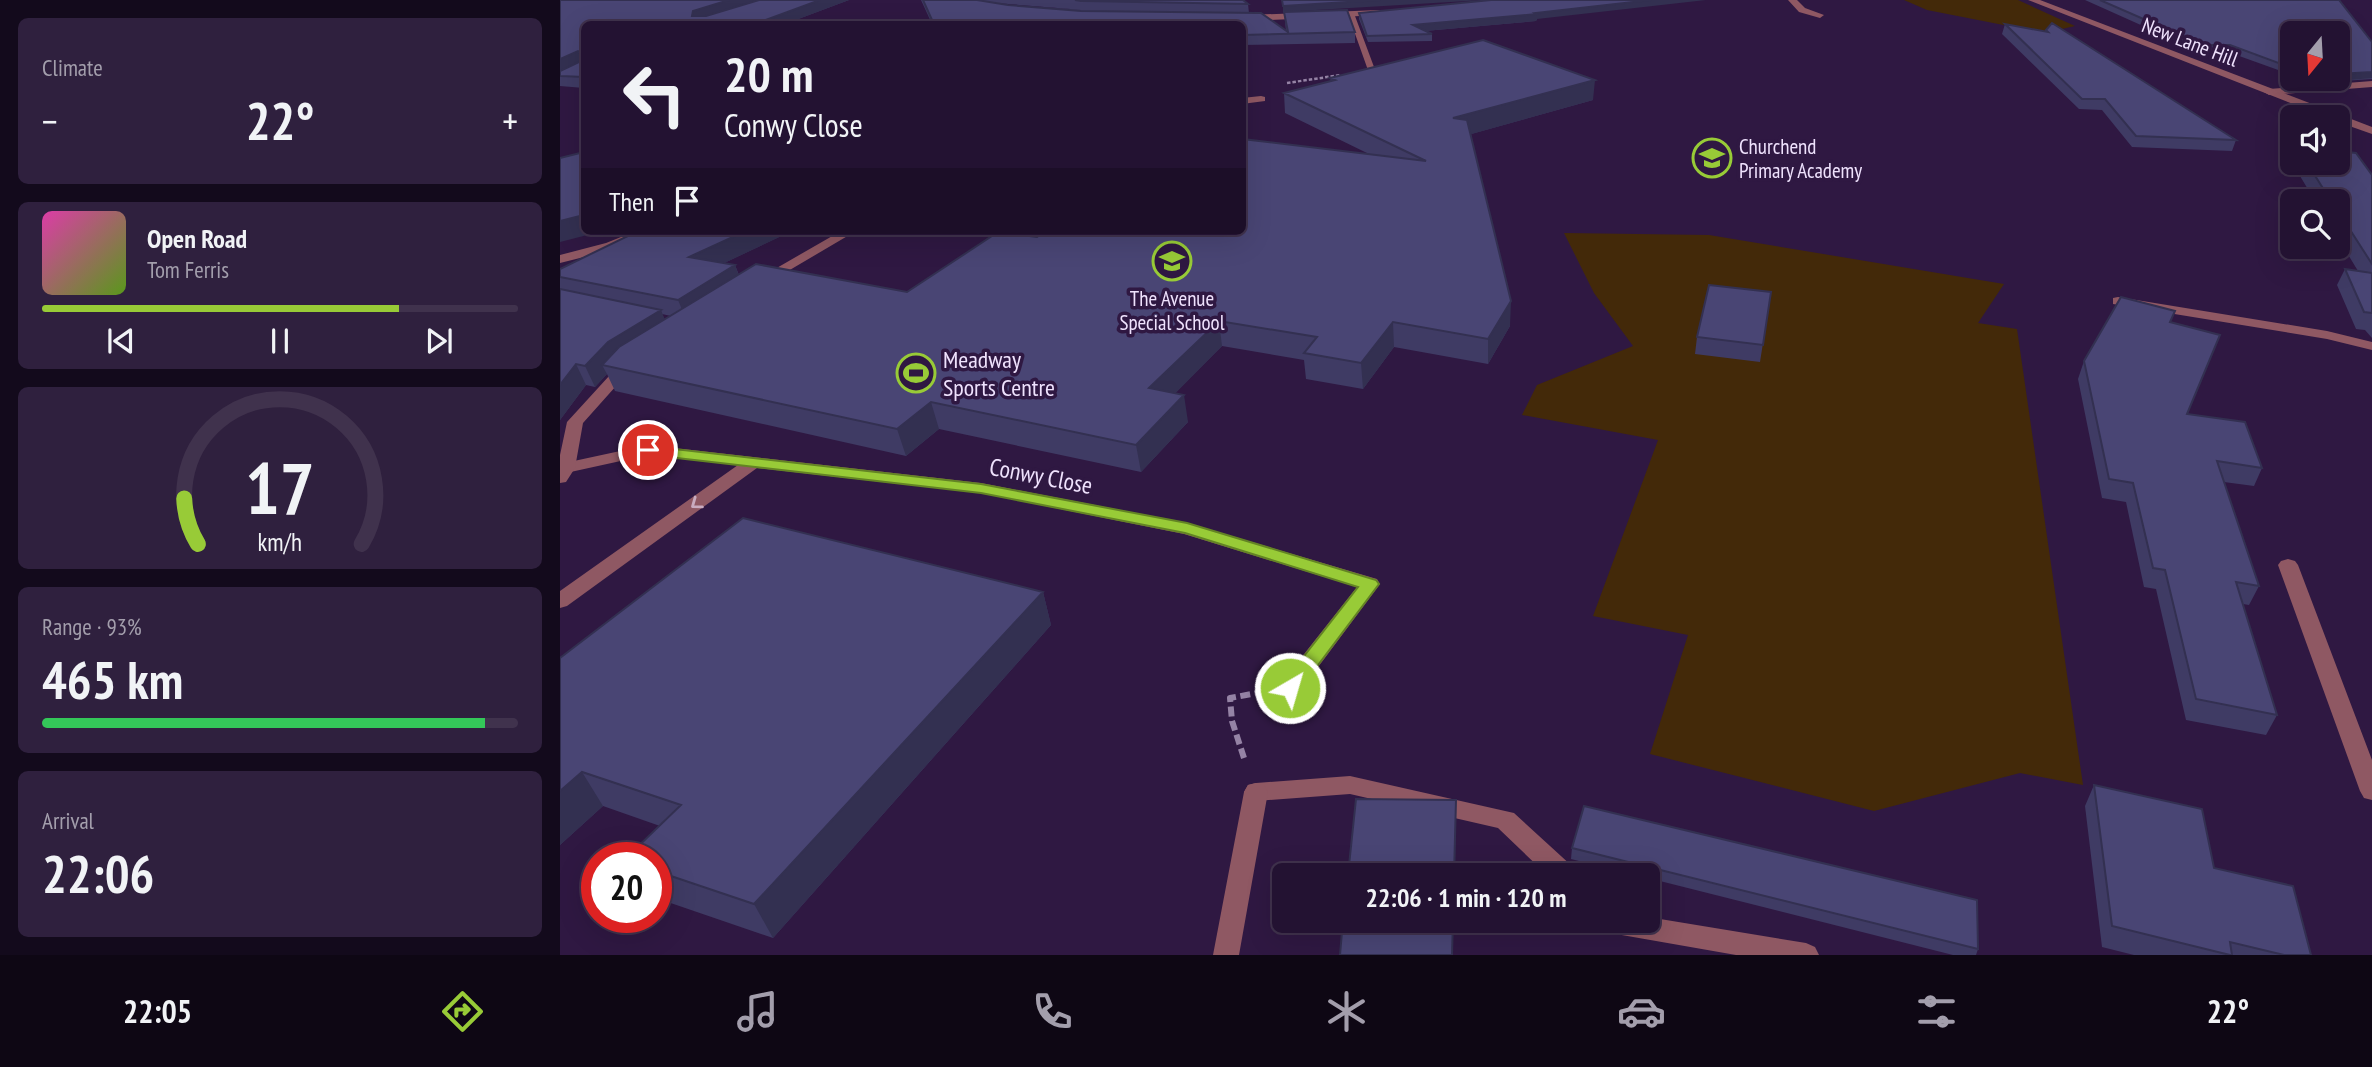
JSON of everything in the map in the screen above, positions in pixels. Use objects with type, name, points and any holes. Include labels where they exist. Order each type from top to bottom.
[{"type":"street","points":[[1792,0],[1802,10],[1820,15]]},
{"type":"street","name":"New Lane Hill","points":[[2032,0],[2303,105]]},
{"type":"street","points":[[1232,19],[1351,16],[1391,12]]},
{"type":"street","points":[[1351,16],[1374,74]]},
{"type":"street","points":[[2269,92],[2372,84]]},
{"type":"street","points":[[1246,101],[1261,99]]},
{"type":"street","name":"New Lane Hill","points":[[2350,123],[2372,131]]},
{"type":"street","points":[[560,260],[611,246],[637,235]]},
{"type":"street","points":[[744,292],[843,235]]},
{"type":"street","points":[[2118,301],[2327,335],[2372,346]]},
{"type":"street","name":"Conwy Close","points":[[635,361],[624,368],[575,422],[563,473],[648,450],[751,464],[981,488],[1187,529],[1370,584],[1290,688]]},
{"type":"street","points":[[560,601],[751,464]]},
{"type":"street","points":[[2288,565],[2372,792]]},
{"type":"street","points":[[1226,955],[1256,792],[1350,785],[1505,820],[1551,863]]},
{"type":"street","points":[[1660,930],[1807,955]]},
{"type":"path","points":[[1278,83],[1314,81],[1315,77],[1347,74]]},
{"type":"path","points":[[1256,792],[1232,721],[1230,698],[1290,688]]},
{"type":"shaded area","points":[[1904,0],[2018,0],[2075,26],[2044,33],[1927,10]]},
{"type":"shaded area","points":[[1564,233],[1709,235],[2004,284],[1978,323],[2017,329],[2083,785],[2020,773],[1874,811],[1650,754],[1688,635],[1593,616],[1658,440],[1522,415],[1537,385],[1633,346],[1594,293]]},
{"type":"building","points":[[560,0],[729,0],[693,11],[692,16],[706,16],[759,0],[820,0],[763,21],[581,21],[581,52],[578,51],[560,59]]},
{"type":"building","points":[[923,0],[977,0],[1081,11],[1261,13],[1288,32],[1284,12],[1347,10],[1355,32],[1246,35],[1246,21],[932,20]]},
{"type":"building","points":[[1075,0],[1243,0],[1248,4],[1081,1]]},
{"type":"building","points":[[1282,0],[1380,0],[1283,6]]},
{"type":"building","points":[[1491,0],[1651,0],[1413,25],[1432,34],[1367,36],[1359,13]]},
{"type":"building","points":[[2100,0],[2339,0],[2372,42],[2372,72],[2350,73],[2350,21],[2280,21],[2280,64],[2230,45],[2203,45]]},
{"type":"building","points":[[2052,23],[2236,140],[2136,136],[2105,99],[2082,99],[2005,24],[2048,32],[2046,30]]},
{"type":"building","points":[[1483,40],[1595,80],[1453,118],[1467,120],[1511,301],[1488,339],[1393,322],[1361,363],[1304,353],[1317,337],[1219,321],[1149,388],[1184,395],[1136,445],[931,402],[897,429],[602,365],[619,347],[756,264],[907,292],[993,235],[1246,235],[1246,139],[1426,161],[1284,93],[1335,80],[1330,78]]},
{"type":"building","points":[[581,61],[581,77],[560,76],[560,71]]},
{"type":"building","points":[[2350,152],[2356,153],[2372,175],[2372,264],[2350,230],[2350,189],[2323,189],[2315,175],[2350,175]]},
{"type":"building","points":[[581,153],[581,216],[560,221],[560,158]]},
{"type":"building","points":[[630,235],[737,235],[689,257],[735,265],[678,300],[560,277],[560,269]]},
{"type":"building","points":[[2345,269],[2372,273],[2372,313],[2364,312]]},
{"type":"building","points":[[1709,285],[1771,292],[1763,345],[1697,337]]},
{"type":"building","points":[[560,289],[661,310],[608,342],[585,366],[576,364],[560,385]]},
{"type":"building","points":[[2121,297],[2175,311],[2170,322],[2220,335],[2187,414],[2245,422],[2262,468],[2217,461],[2259,586],[2236,582],[2277,715],[2196,699],[2165,570],[2153,568],[2133,483],[2109,479],[2084,361]]},
{"type":"building","points":[[743,518],[1043,592],[754,904],[672,876],[672,842],[643,842],[681,805],[582,772],[560,791],[560,658]]},
{"type":"building","points":[[2094,785],[2202,809],[2214,868],[2293,886],[2311,955],[2284,955],[2230,942],[2230,955],[2112,926]]},
{"type":"building","points":[[1356,799],[1456,800],[1454,863],[1349,863]]},
{"type":"building","points":[[1584,806],[1977,900],[1978,949],[1660,870],[1660,863],[1632,863],[1572,848]]},
{"type":"building","points":[[1342,933],[1453,933],[1452,955],[1340,955]]},
{"type":"place","name":"Churchend Primary Academy","points":[[1712,158]]},
{"type":"place","name":"The Avenue Special School","points":[[1172,261]]},
{"type":"place","name":"Meadway Sports Centre","points":[[916,373]]},
{"type":"route","points":[[648,450],[751,464],[981,488],[1187,529],[1370,584],[1290,688]]}]
